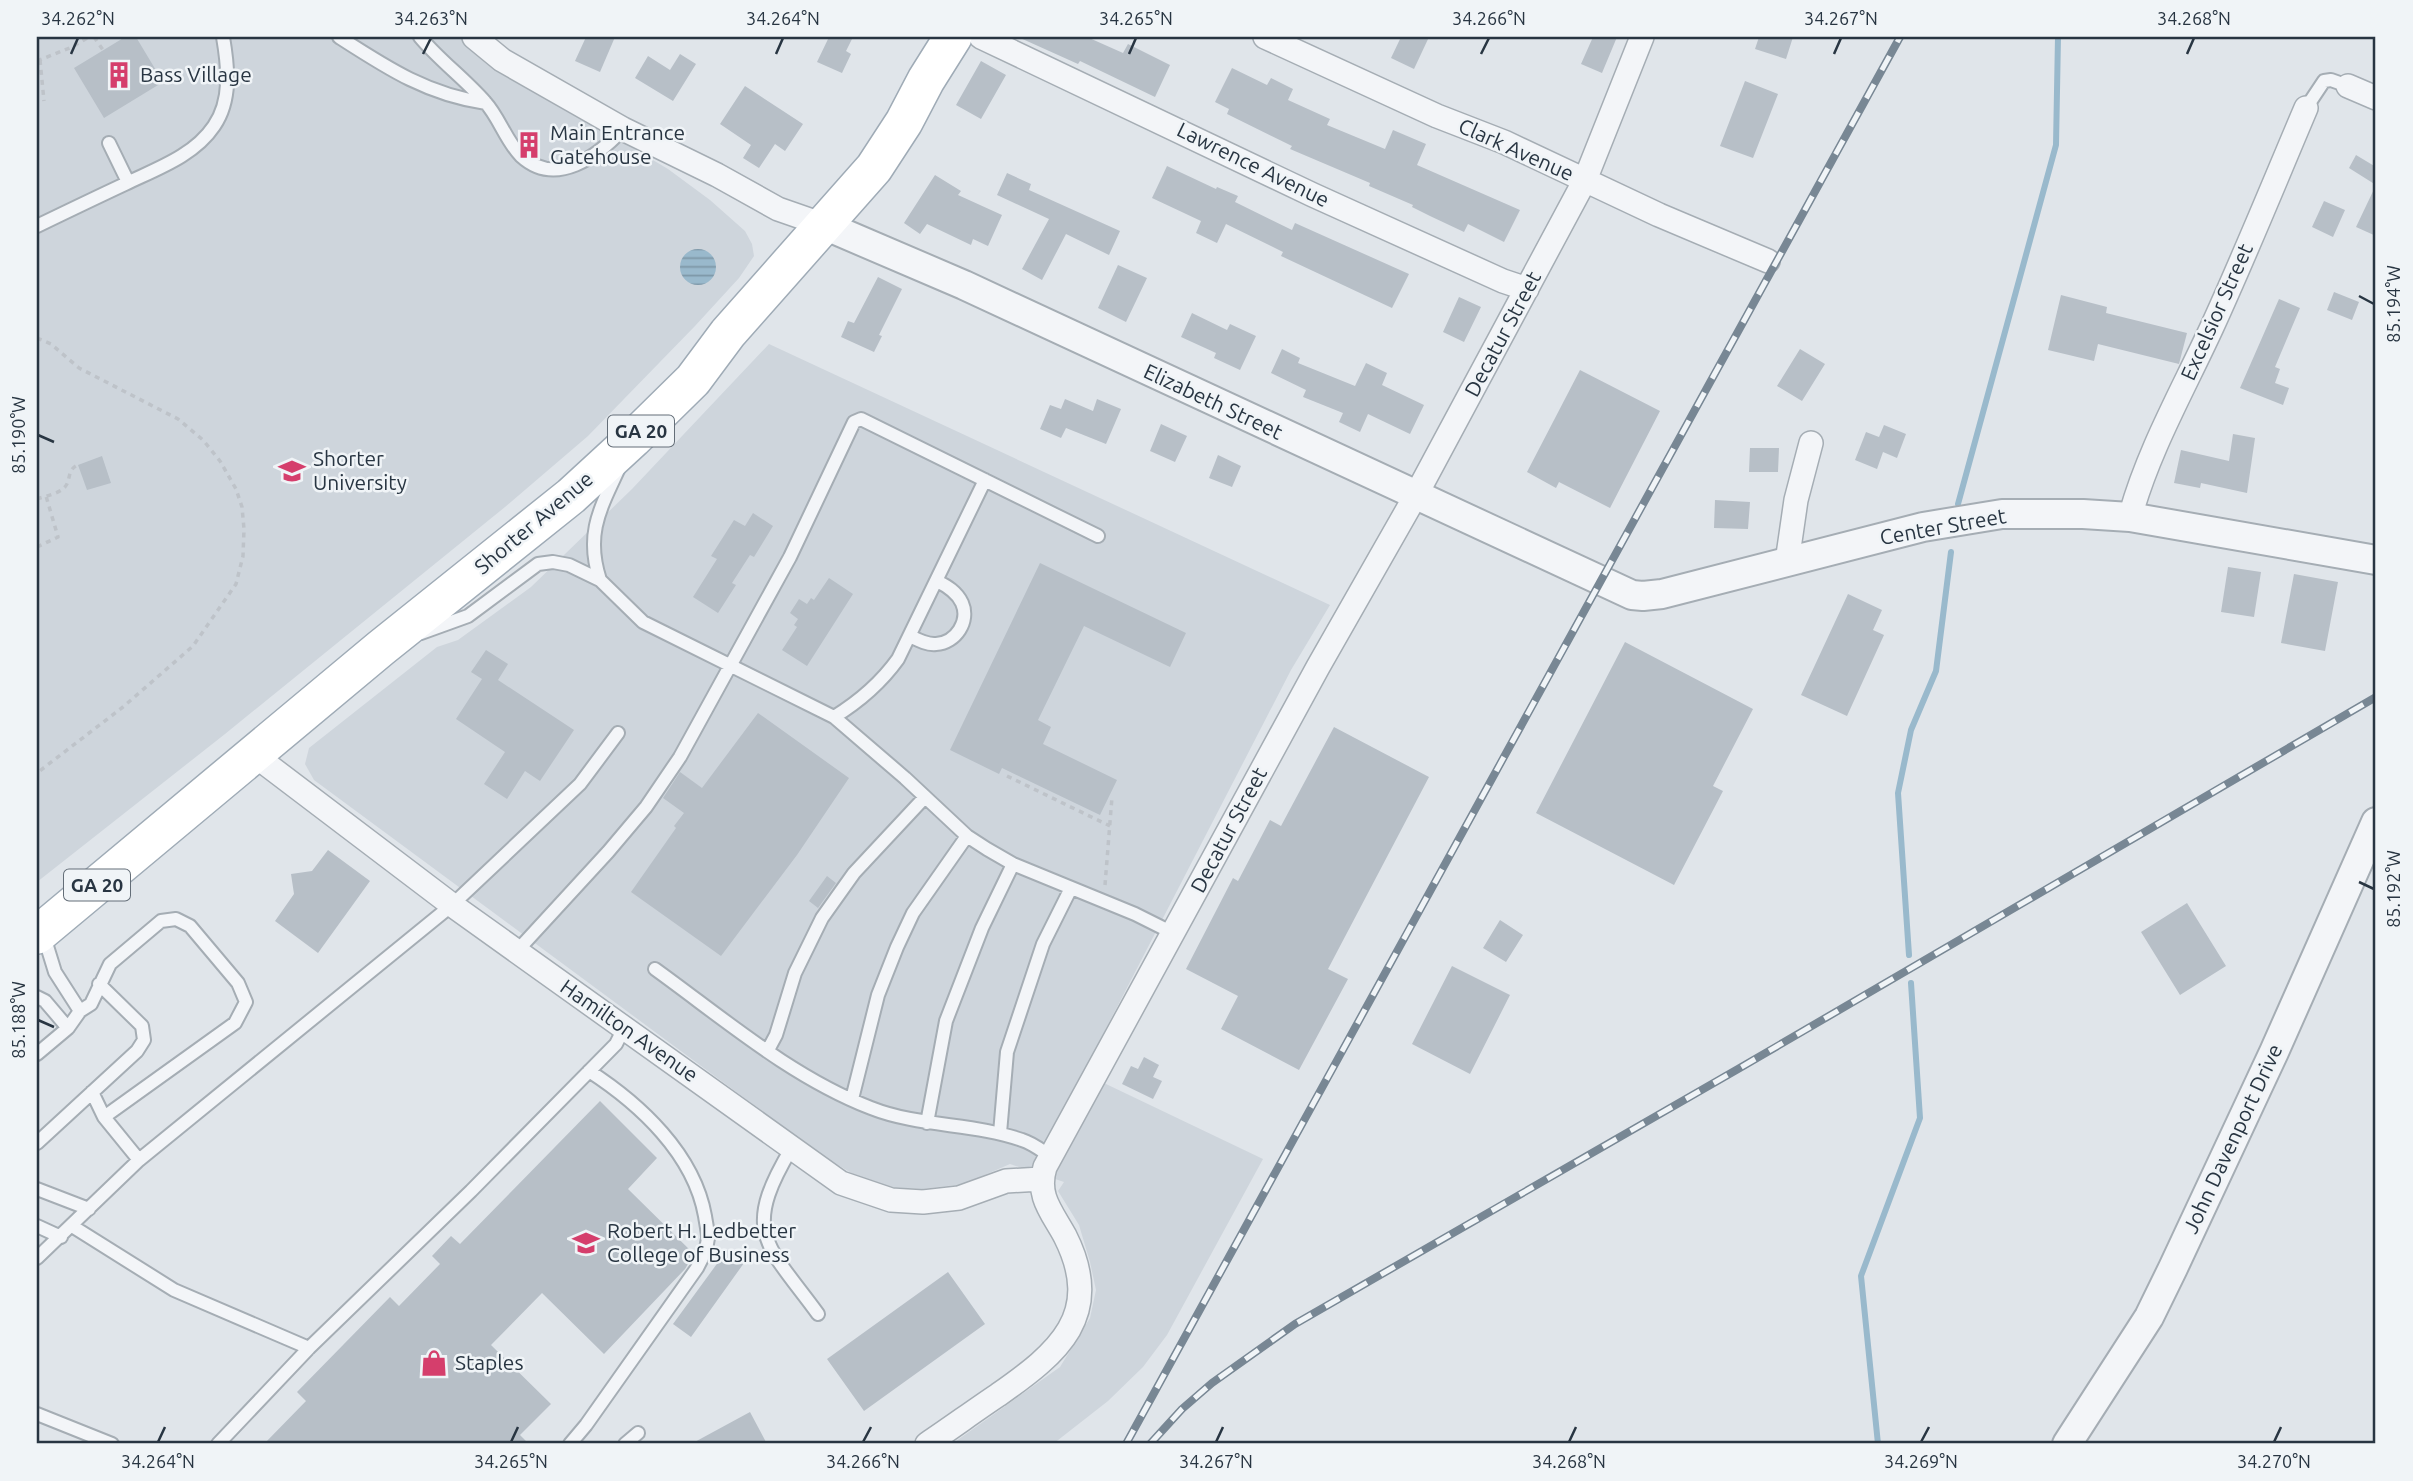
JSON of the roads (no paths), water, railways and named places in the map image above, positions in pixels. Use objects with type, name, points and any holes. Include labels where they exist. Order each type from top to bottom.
[{"type":"main road","name":"Shorter Avenue","points":[[39,933],[381,648],[570,496],[633,439],[693,380],[728,333],[874,169],[953,37]]},
{"type":"street","points":[[474,37],[502,60],[623,129],[718,175],[778,209],[824,225]]},
{"type":"street","name":"Lawrence Avenue","points":[[981,37],[1314,195],[1503,281],[1527,289]]},
{"type":"street","name":"Clark Avenue","points":[[1265,37],[1437,116],[1504,142],[1659,215],[1768,261]]},
{"type":"street","name":"Decatur Street","points":[[1041,1179],[1050,1156],[1318,667],[1416,495],[1585,180],[1642,37]]},
{"type":"street","points":[[2348,86],[2376,98]]},
{"type":"street","name":"Excelsior Street","points":[[2130,517],[2137,489],[2213,326],[2306,108]]},
{"type":"street","name":"Elizabeth Street","points":[[824,225],[964,285],[1601,580]]},
{"type":"street","points":[[1787,562],[1796,500],[1811,443]]},
{"type":"street","name":"Center Street","points":[[1601,580],[1622,592],[1643,596],[1911,529],[1964,519],[2028,514],[2130,517],[2376,560]]},
{"type":"street","name":"Hamilton Avenue","points":[[253,754],[452,905],[841,1183],[891,1200],[923,1202],[959,1198],[1006,1181],[1041,1179]]},
{"type":"street","name":"John Davenport Drive","points":[[2067,1444],[2127,1353],[2161,1293],[2274,1052],[2376,822]]},
{"type":"street","points":[[927,1444],[1032,1370],[1054,1351],[1067,1334],[1075,1317],[1079,1300],[1079,1280],[1067,1241],[1041,1191],[1041,1179]]},
{"type":"lane","points":[[37,226],[186,153],[202,140],[215,125],[223,108],[228,83],[223,37]]},
{"type":"lane","points":[[340,37],[421,86],[458,99],[486,103]]},
{"type":"lane","points":[[420,37],[486,103],[521,155],[540,168],[560,170],[602,151],[623,129]]},
{"type":"lane","points":[[2306,108],[2324,81],[2331,80],[2348,86]]},
{"type":"lane","points":[[109,143],[128,182]]},
{"type":"lane","points":[[517,951],[646,807],[680,757],[790,557],[854,422],[862,419],[1098,536]]},
{"type":"lane","points":[[600,580],[594,562],[594,527],[633,439]]},
{"type":"lane","points":[[834,717],[858,702],[883,681],[898,659],[985,480]]},
{"type":"lane","points":[[381,648],[468,616],[538,564],[553,562],[569,565],[600,580],[643,622],[834,717],[967,836],[1013,864],[1173,933]]},
{"type":"lane","points":[[910,636],[939,644],[959,632],[964,616],[962,604],[953,591],[937,581]]},
{"type":"lane","points":[[37,1258],[139,1160],[155,1150],[452,905],[580,784],[618,733]]},
{"type":"lane","points":[[768,1050],[776,1035],[795,973],[822,918],[854,873],[925,797]]},
{"type":"lane","points":[[852,1099],[878,995],[902,936],[913,913],[967,836]]},
{"type":"lane","points":[[927,1123],[946,1021],[982,928],[1013,864]]},
{"type":"lane","points":[[1000,1133],[1007,1052],[1043,944],[1071,888]]},
{"type":"lane","points":[[37,1054],[68,1028],[80,1011],[91,1004],[110,964],[161,921],[176,919],[190,926],[238,983],[246,1002],[235,1023],[104,1117]]},
{"type":"lane","points":[[39,933],[55,972],[80,1011]]},
{"type":"lane","points":[[655,969],[806,1076],[852,1099],[886,1114],[927,1123],[1000,1133],[1025,1141],[1050,1156]]},
{"type":"lane","points":[[40,1137],[137,1051],[144,1040],[142,1026],[99,984]]},
{"type":"lane","points":[[37,997],[45,1001],[68,1028]]},
{"type":"lane","points":[[218,1444],[309,1348],[471,1191],[616,1044],[624,1028]]},
{"type":"lane","points":[[570,1444],[696,1268],[704,1254],[708,1236],[702,1199],[689,1169],[668,1141],[620,1091],[589,1070]]},
{"type":"lane","points":[[92,1092],[104,1117],[139,1160]]},
{"type":"lane","points":[[791,1149],[769,1189],[762,1217],[763,1229],[770,1246],[818,1314]]},
{"type":"lane","points":[[37,1189],[89,1209]]},
{"type":"lane","points":[[37,1226],[61,1237]]},
{"type":"lane","points":[[72,1226],[174,1290],[309,1348]]},
{"type":"lane","points":[[37,1414],[112,1444]]},
{"type":"lane","points":[[625,1444],[638,1433]]},
{"type":"water","points":[[698,249],[711,254],[716,267],[711,280],[698,285],[685,280],[680,267],[685,254]]},
{"type":"waterway","points":[[1958,504],[2056,145],[2058,37]]},
{"type":"waterway","points":[[1909,955],[1898,793],[1911,730],[1936,671],[1951,552]]},
{"type":"waterway","points":[[1878,1444],[1861,1276],[1920,1118],[1911,983]]},
{"type":"railway","points":[[1126,1444],[1900,37]]},
{"type":"railway","points":[[1150,1444],[1182,1409],[1212,1383],[1295,1324],[2376,697]]},
{"type":"place","name":"Bass Village","points":[[119,75]]},
{"type":"place","name":"Main Entrance Gatehouse","points":[[529,145]]},
{"type":"place","name":"Shorter University","points":[[292,471]]},
{"type":"place","name":"Robert H. Ledbetter College of Business","points":[[586,1243]]},
{"type":"place","name":"Staples","points":[[434,1363]]}]
